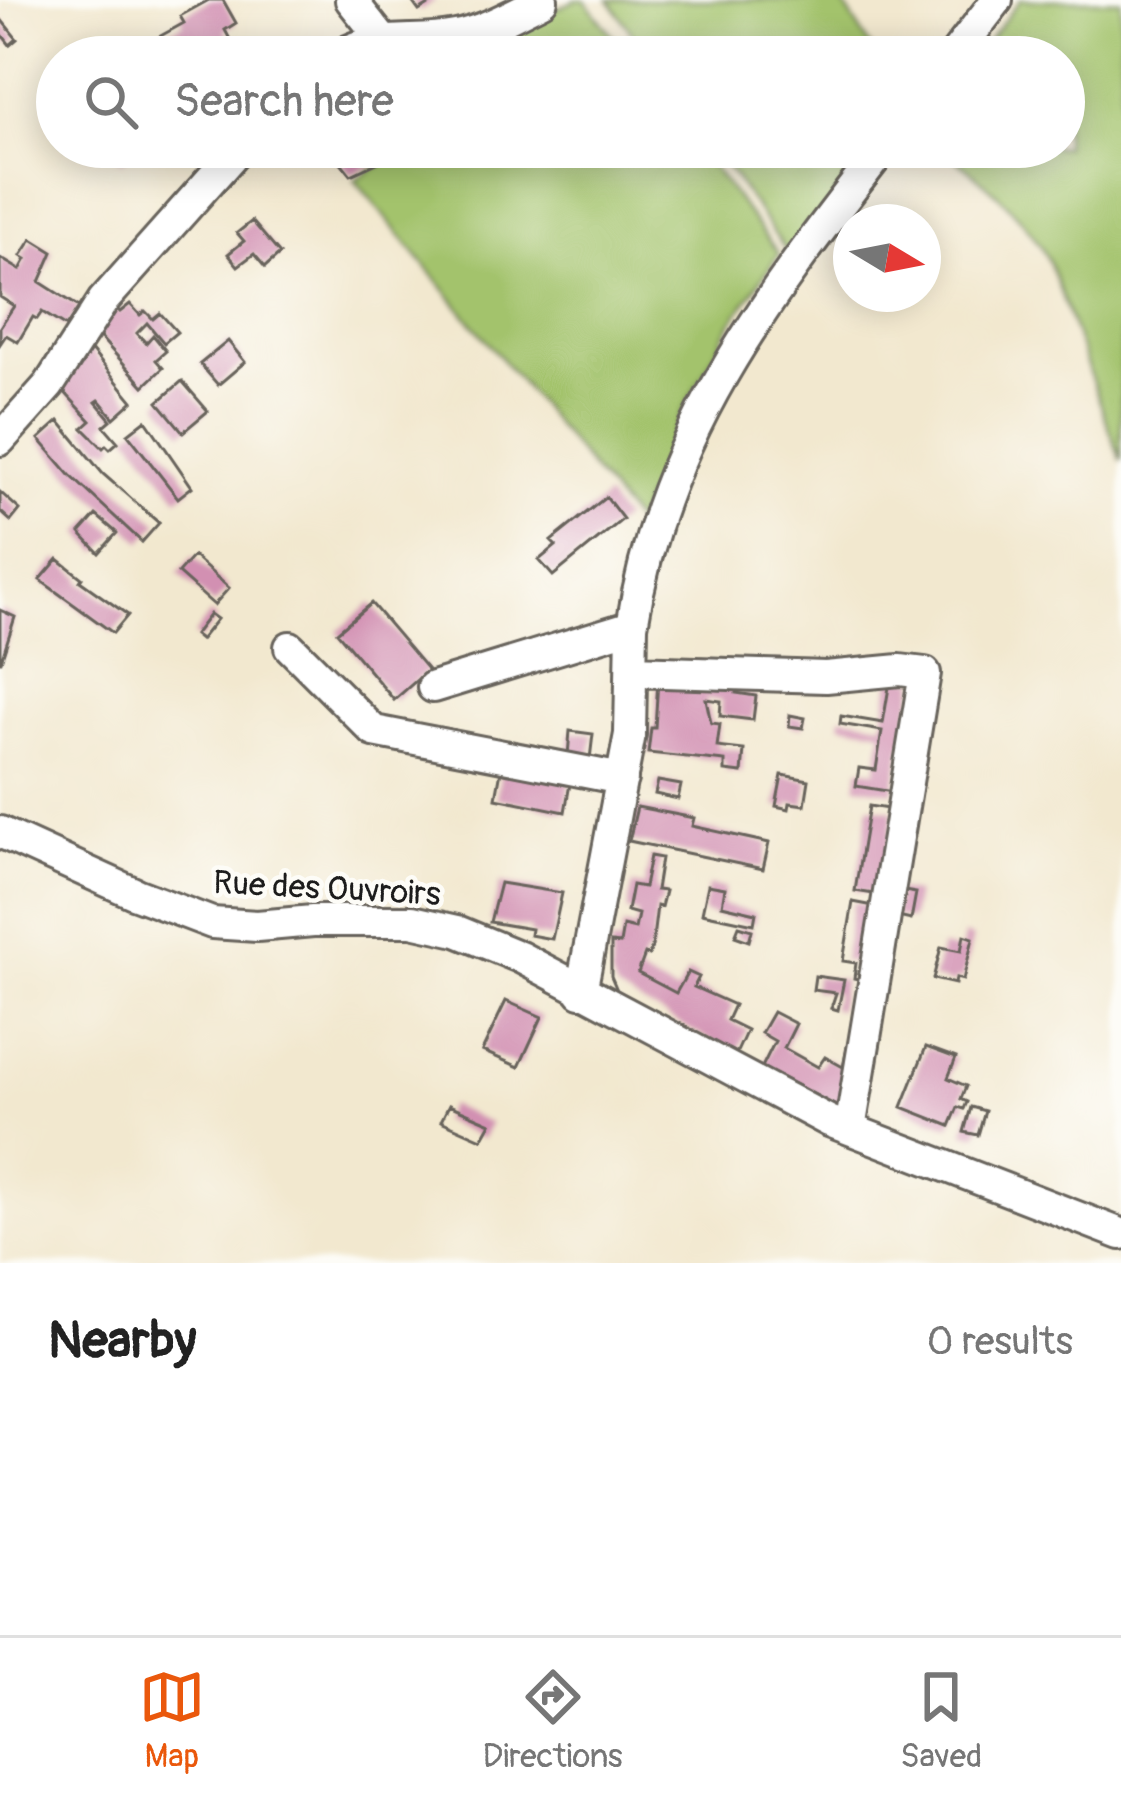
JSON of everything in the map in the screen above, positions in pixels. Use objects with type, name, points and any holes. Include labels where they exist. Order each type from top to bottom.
[{"type":"street","points":[[351,0],[380,36]]},
{"type":"street","points":[[454,36],[475,32],[542,0]]},
{"type":"street","points":[[969,36],[997,0]]},
{"type":"street","points":[[0,440],[49,385],[103,301],[221,168]]},
{"type":"street","points":[[581,992],[630,734],[632,626],[641,572],[662,500],[712,392],[772,293],[868,168]]},
{"type":"street","points":[[433,687],[632,626]]},
{"type":"street","points":[[290,647],[374,731],[622,779]]},
{"type":"street","points":[[632,671],[826,676],[900,670],[925,673],[850,1130]]},
{"type":"street","name":"Rue des Ouvroirs","points":[[0,832],[212,923],[412,921],[457,931],[520,957],[850,1130],[1121,1234]]},
{"type":"green space","points":[[585,0],[613,36],[496,36]]},
{"type":"green space","points":[[609,0],[841,0],[864,36],[634,36]]},
{"type":"green space","points":[[1020,0],[1121,0],[1121,461],[1049,261],[1015,212],[966,168],[1085,168],[1085,36],[992,36]]},
{"type":"green space","points":[[375,168],[713,168],[779,254],[732,322],[684,409],[636,523],[355,180]]},
{"type":"green space","points":[[728,168],[868,168],[839,204],[833,204],[833,212],[794,262]]},
{"type":"building","points":[[209,0],[223,0],[236,23],[225,30],[228,36],[160,36],[184,23],[180,16]]},
{"type":"building","points":[[411,0],[437,0],[419,11]]},
{"type":"building","points":[[0,18],[17,39],[10,45],[0,32]]},
{"type":"building","points":[[252,221],[280,254],[265,267],[254,254],[238,266],[228,254],[244,241],[237,233]]},
{"type":"building","points":[[32,239],[53,252],[40,282],[79,307],[66,327],[42,312],[37,319],[33,317],[18,342],[6,335],[0,344],[0,327],[14,306],[0,297],[0,258],[20,270],[26,259],[21,256]]},
{"type":"building","points":[[130,304],[140,315],[145,311],[153,319],[160,313],[177,332],[164,343],[147,323],[137,333],[146,343],[153,335],[166,351],[156,360],[163,368],[144,386],[90,326],[113,305],[120,312]]},
{"type":"building","points":[[228,341],[245,362],[218,385],[200,364]]},
{"type":"building","points":[[90,349],[133,401],[114,418],[96,402],[111,420],[104,426],[118,442],[110,449],[83,428],[91,421],[59,386]]},
{"type":"building","points":[[182,381],[208,411],[183,432],[158,402]]},
{"type":"building","points":[[146,420],[192,487],[178,498],[128,434]]},
{"type":"building","points":[[59,421],[103,474],[159,523],[142,542],[39,439]]},
{"type":"building","points":[[0,492],[20,510],[11,521],[0,511]]},
{"type":"building","points":[[606,497],[623,519],[553,576],[539,560],[556,546],[551,541]]},
{"type":"building","points":[[96,515],[117,533],[99,553],[80,533]]},
{"type":"building","points":[[193,556],[229,588],[214,605],[178,573]]},
{"type":"building","points":[[58,559],[128,615],[113,633],[40,580]]},
{"type":"building","points":[[371,603],[428,670],[394,700],[337,632]]},
{"type":"building","points":[[0,610],[15,617],[1,661],[0,661]]},
{"type":"building","points":[[210,614],[217,619],[200,640],[194,635]]},
{"type":"building","points":[[891,675],[916,680],[893,792],[856,786],[859,768],[876,770],[882,731],[840,724],[841,716],[883,723]]},
{"type":"building","points":[[658,680],[737,687],[736,693],[756,696],[753,720],[720,716],[721,701],[706,699],[711,723],[720,724],[717,747],[744,750],[742,773],[725,771],[725,761],[648,753]]},
{"type":"building","points":[[790,715],[805,718],[803,728],[789,726]]},
{"type":"building","points":[[570,731],[593,734],[590,759],[568,756]]},
{"type":"building","points":[[502,765],[571,778],[565,812],[496,798]]},
{"type":"building","points":[[782,775],[809,780],[805,805],[776,806]]},
{"type":"building","points":[[658,781],[681,785],[678,799],[655,794]]},
{"type":"building","points":[[869,806],[894,810],[880,895],[855,891]]},
{"type":"building","points":[[637,807],[694,818],[692,826],[769,843],[763,869],[629,841]]},
{"type":"building","points":[[650,856],[661,858],[656,890],[665,891],[661,907],[657,906],[652,947],[638,973],[676,993],[688,972],[699,977],[694,987],[734,1005],[727,1020],[747,1030],[736,1054],[617,990],[611,976],[611,943],[620,944],[623,926],[635,929],[638,914],[627,911],[632,885],[644,887]]},
{"type":"building","points":[[500,883],[562,893],[552,939],[530,935],[531,929],[490,922]]},
{"type":"building","points":[[708,885],[725,888],[722,905],[756,913],[754,924],[702,913]]},
{"type":"building","points":[[898,890],[916,893],[911,920],[894,916]]},
{"type":"building","points":[[853,902],[879,907],[866,981],[854,978],[856,963],[843,961]]},
{"type":"building","points":[[739,926],[752,930],[749,941],[735,936]]},
{"type":"building","points":[[964,935],[973,938],[963,980],[956,978],[955,984],[933,979],[941,947],[961,951]]},
{"type":"building","points":[[815,976],[844,980],[838,1010],[831,1008],[836,993],[813,990]]},
{"type":"building","points":[[506,1001],[542,1017],[519,1067],[482,1051]]},
{"type":"building","points":[[773,1012],[796,1024],[784,1048],[818,1067],[825,1057],[843,1067],[848,1043],[859,1045],[844,1110],[762,1067],[775,1041],[761,1033]]},
{"type":"building","points":[[926,1047],[956,1058],[948,1078],[966,1086],[961,1099],[967,1102],[964,1109],[958,1107],[950,1126],[902,1107]]},
{"type":"building","points":[[449,1105],[491,1123],[482,1139],[441,1121]]},
{"type":"building","points":[[971,1107],[985,1111],[978,1135],[964,1132]]}]
